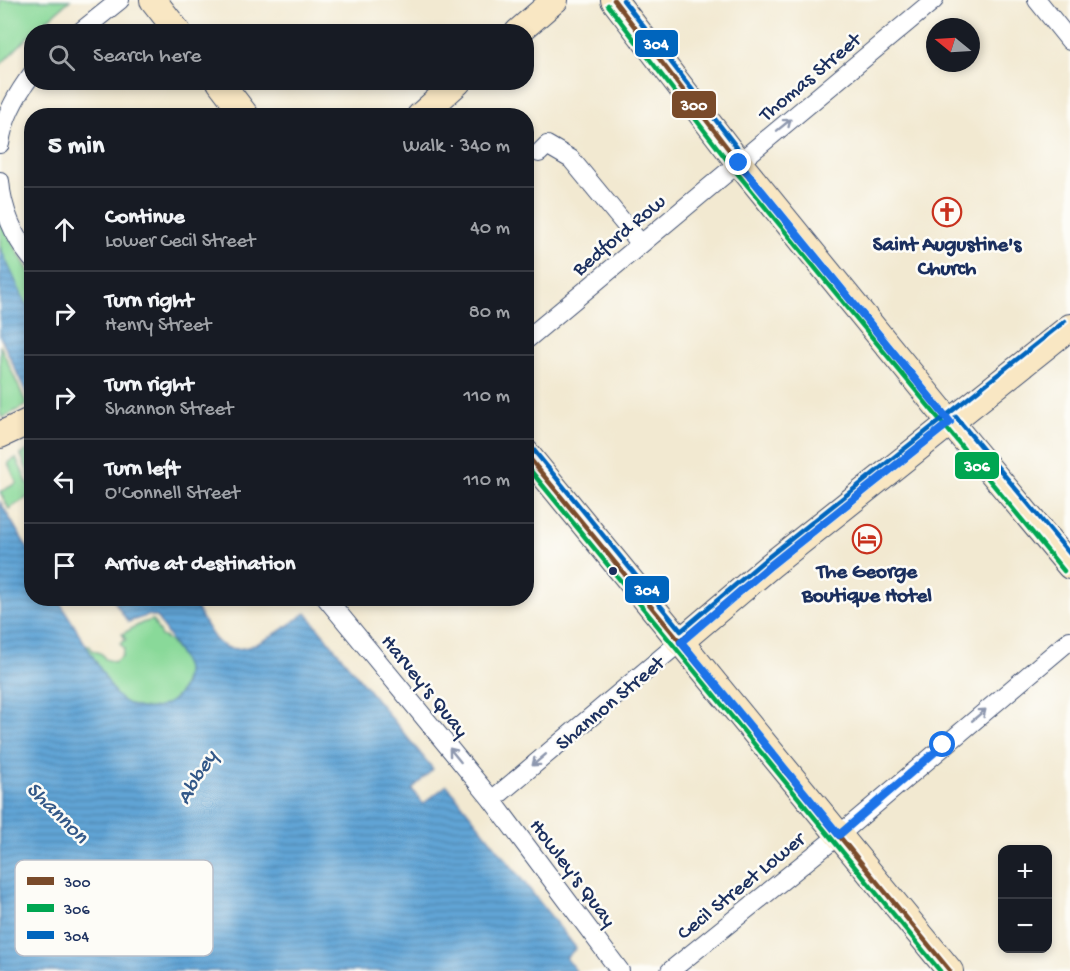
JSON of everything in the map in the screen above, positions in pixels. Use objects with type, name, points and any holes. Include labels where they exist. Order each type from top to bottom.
[{"type":"main road","points":[[153,0],[172,24]]},
{"type":"main road","points":[[527,24],[555,0]]},
{"type":"main road","points":[[614,0],[739,163],[1070,566]]},
{"type":"main road","points":[[226,90],[240,108]]},
{"type":"main road","points":[[429,108],[449,90]]},
{"type":"main road","name":"Shannon Street","points":[[681,642],[771,565],[1070,327]]},
{"type":"main road","points":[[0,435],[24,424]]},
{"type":"main road","points":[[534,463],[950,971]]},
{"type":"street","points":[[90,24],[120,0]]},
{"type":"street","name":"Thomas Street","points":[[739,163],[934,0]]},
{"type":"street","points":[[1037,0],[1069,39]]},
{"type":"street","points":[[0,144],[8,116],[24,85]]},
{"type":"street","points":[[538,153],[547,145],[571,159],[641,244]]},
{"type":"street","name":"Bedford Row","points":[[534,333],[739,163]]},
{"type":"street","points":[[0,189],[12,226],[24,246]]},
{"type":"street","name":"Harvey's Quay","points":[[333,606],[492,800]]},
{"type":"street","name":"Cecil Street Lower","points":[[670,971],[839,835],[1070,640]]},
{"type":"street","name":"Shannon Street","points":[[492,800],[681,642]]},
{"type":"street","name":"Howley's Quay","points":[[492,800],[620,971]]},
{"type":"green space","points":[[0,0],[70,0],[42,24],[24,24],[24,41],[0,65]]},
{"type":"green space","points":[[0,221],[24,263],[24,302],[0,248]]},
{"type":"green space","points":[[0,345],[24,398],[24,407],[2,418],[0,412]]},
{"type":"green space","points":[[16,458],[24,475],[24,499],[9,509],[0,492],[17,483],[8,463]]},
{"type":"green space","points":[[153,620],[161,636],[170,642],[186,665],[186,672],[184,682],[173,700],[155,708],[144,708],[125,702],[116,695],[86,646],[89,645],[105,659],[114,662],[122,656],[124,649],[120,643],[126,640],[122,634]]},
{"type":"water","points":[[0,247],[24,300],[24,388],[0,336]]},
{"type":"water","points":[[0,502],[24,542],[24,606],[62,606],[116,695],[126,703],[150,708],[171,701],[185,682],[186,669],[182,658],[157,617],[149,615],[128,622],[118,606],[195,606],[215,639],[225,646],[236,649],[261,642],[306,613],[433,769],[412,789],[423,804],[447,785],[576,948],[566,958],[576,971],[0,971]]},
{"type":"transit line","name":"300","points":[[614,0],[739,163],[950,422],[771,565],[680,642]]},
{"type":"transit line","name":"304","points":[[623,0],[745,158]]},
{"type":"transit line","name":"306","points":[[608,5],[733,168],[1064,571]]},
{"type":"transit line","name":"304","points":[[534,450],[681,631],[766,559],[1065,321]]},
{"type":"transit line","name":"304","points":[[956,417],[1070,554]]},
{"type":"transit line","name":"300","points":[[534,464],[950,971]]},
{"type":"transit line","name":"306","points":[[534,475],[940,971]]},
{"type":"place","name":"Saint Augustine's Church","points":[[947,212]]},
{"type":"place","name":"The George Boutique Hotel","points":[[867,539]]},
{"type":"route","points":[[739,163],[950,422],[771,565],[681,642],[839,835],[943,745]]},
{"type":"water label","name":"Abbey","points":[[195,776]]},
{"type":"water label","name":"Shannon","points":[[59,811]]}]
